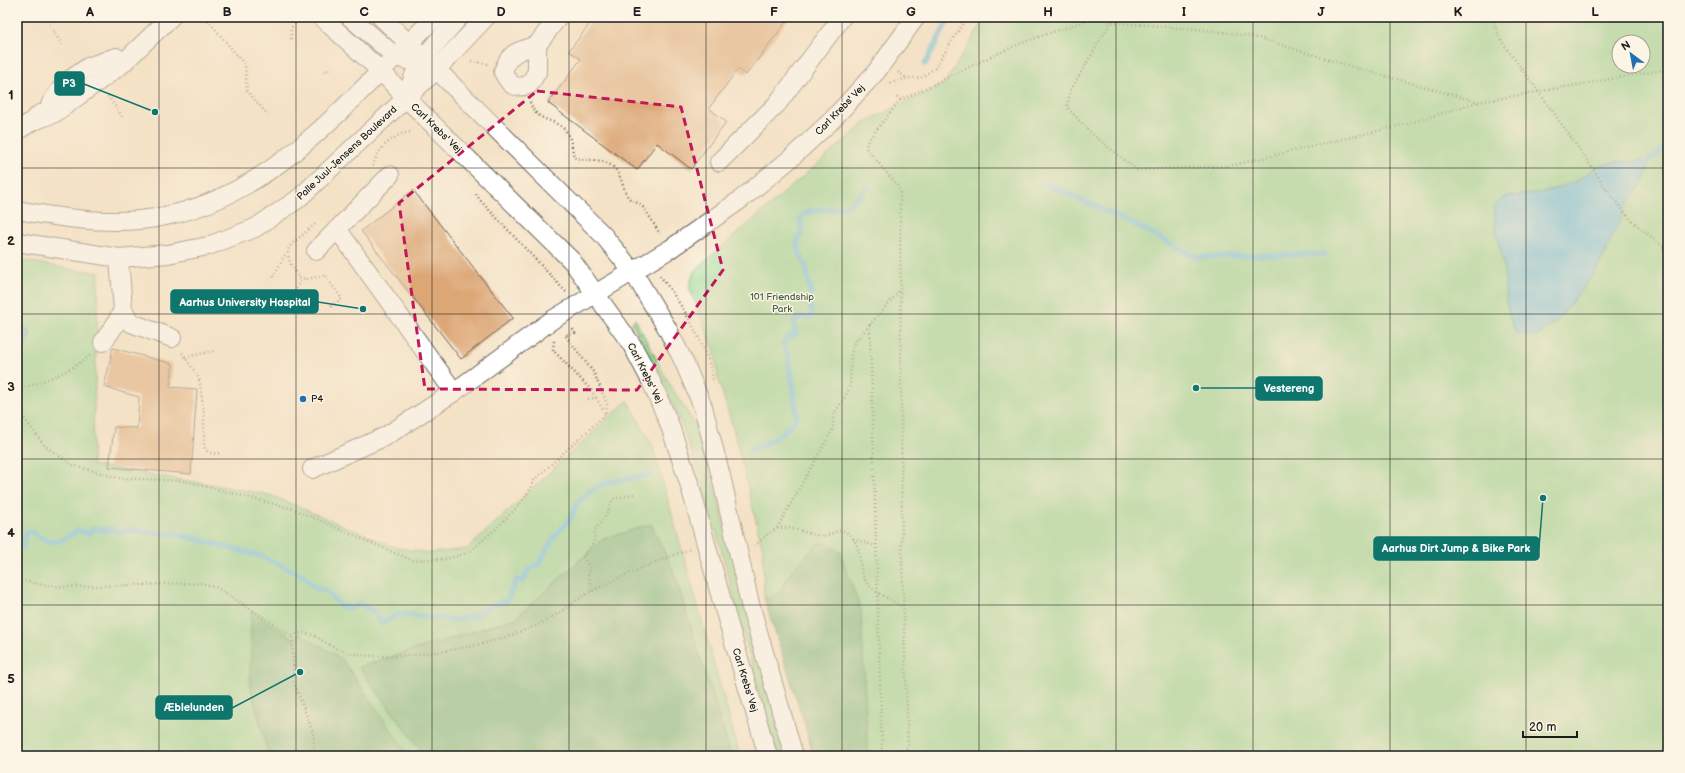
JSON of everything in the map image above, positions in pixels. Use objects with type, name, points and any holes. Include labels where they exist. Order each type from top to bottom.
[{"type":"street","points":[[24,126],[52,109],[119,61],[147,39],[171,17]]},
{"type":"street","name":"Carl Krebs' Vej","points":[[321,17],[381,71],[406,98],[572,261],[632,345],[650,379],[669,423],[690,486],[725,612],[768,756]]},
{"type":"street","points":[[350,17],[396,57],[420,61],[436,70],[603,235],[633,272],[667,328],[684,362],[702,407],[721,476],[750,604],[794,756]]},
{"type":"street","points":[[17,210],[86,220],[138,220],[170,215],[220,200],[262,176],[303,145],[436,17]]},
{"type":"street","points":[[406,98],[420,61],[459,17]]},
{"type":"street","name":"Palle Juul-Jensens Boulevard","points":[[17,242],[119,258],[168,254],[202,247],[254,228],[298,199],[436,70],[486,17]]},
{"type":"street","points":[[537,45],[537,72],[529,85],[518,88],[508,83],[502,72],[506,61],[517,51],[537,45],[558,17]]},
{"type":"street","points":[[718,162],[777,104],[842,17]]},
{"type":"street","name":"Carl Krebs' Vej","points":[[312,469],[386,436],[454,392],[571,309],[670,249],[740,200],[790,159],[831,121],[876,72],[916,17]]},
{"type":"street","points":[[384,18],[409,44],[420,61]]},
{"type":"street","points":[[316,251],[390,175]]},
{"type":"street","points":[[338,230],[454,392]]},
{"type":"street","points":[[119,258],[123,310],[131,323],[172,338]]},
{"type":"street","points":[[103,342],[123,310]]},
{"type":"path","points":[[45,17],[62,45]]},
{"type":"path","points":[[205,17],[245,65],[248,91],[270,117]]},
{"type":"path","points":[[908,78],[921,78],[935,68],[967,17]]},
{"type":"path","points":[[903,756],[908,746],[900,465],[900,193],[897,185],[866,148],[867,142],[900,100],[939,83],[1008,48],[1094,17]]},
{"type":"path","points":[[1098,17],[1111,22],[1216,31],[1259,38],[1346,65],[1478,102]]},
{"type":"path","points":[[1114,17],[1070,91],[1067,106],[1091,133],[1137,170],[1229,166],[1407,124],[1478,102],[1668,69]]},
{"type":"path","points":[[1496,17],[1494,24],[1502,42],[1608,192],[1630,220],[1668,251]]},
{"type":"path","points":[[290,39],[291,28],[297,21]]},
{"type":"path","points":[[323,72],[334,68]]},
{"type":"path","points":[[529,85],[532,110],[540,117],[565,130],[570,139],[574,157],[581,160],[596,160],[614,167],[620,174],[626,194],[631,202],[640,204],[670,249]]},
{"type":"path","points":[[108,95],[123,118]]},
{"type":"path","points":[[897,97],[900,100]]},
{"type":"path","points":[[390,141],[401,134],[412,132]]},
{"type":"path","points":[[17,409],[44,445],[72,466],[118,478],[185,481],[293,509],[411,560],[446,559],[468,553],[500,525],[521,503],[532,485],[532,482],[606,414],[607,404],[594,373],[565,335],[575,333],[571,309],[551,275],[480,200],[473,188]]},
{"type":"path","points":[[273,277],[287,252]]},
{"type":"path","points":[[292,300],[301,278]]},
{"type":"path","points":[[753,547],[777,528],[833,428],[832,415],[844,399],[850,386],[851,354],[854,344],[901,289]]},
{"type":"path","points":[[870,324],[882,756]]},
{"type":"path","points":[[172,338],[199,378],[204,412],[204,446],[211,454],[221,453]]},
{"type":"path","points":[[554,341],[553,350],[591,390],[606,414]]},
{"type":"path","points":[[17,390],[48,380],[74,368],[98,350],[103,342]]},
{"type":"path","points":[[185,357],[214,351]]},
{"type":"path","points":[[586,399],[596,398]]},
{"type":"path","points":[[592,591],[588,574],[590,568],[583,557],[594,542],[596,530],[607,514],[613,499],[634,494]]},
{"type":"path","points":[[777,528],[787,527],[816,535],[826,536],[832,532],[842,530],[850,535],[858,548],[864,578],[867,583],[877,591],[903,606]]},
{"type":"path","points":[[853,539],[876,546]]},
{"type":"path","points":[[292,636],[297,633],[307,632],[341,651],[366,655],[410,655],[452,650],[493,640],[536,626],[592,591],[657,561],[694,547]]},
{"type":"path","points":[[17,579],[38,584],[64,587],[202,583],[218,588],[292,636]]},
{"type":"path","points":[[292,636],[294,683],[313,733],[315,756]]},
{"type":"highlighted area","points":[[537,91],[681,107],[723,270],[637,390],[425,389],[399,203]]},
{"type":"green space","name":"101 Friendship Park","points":[[986,17],[1668,17],[1668,756],[813,756],[774,596],[771,598],[764,598],[763,550],[735,435],[718,378],[715,352],[689,287],[694,271],[867,121],[944,84]]},
{"type":"green space","points":[[17,259],[75,270],[99,272],[92,465],[270,495],[397,548],[431,553],[467,549],[628,400],[653,447],[740,756],[731,756],[673,570],[603,539],[516,618],[359,667],[425,756],[409,756],[341,658],[250,685],[269,756],[17,756],[17,350],[24,346],[31,335],[17,320]]},
{"type":"green space","points":[[635,319],[669,383],[698,429],[789,756],[778,756],[766,718],[703,486],[678,416],[632,322]]},
{"type":"green space","points":[[651,524],[673,570],[731,756],[425,756],[359,667],[516,618],[603,539]]},
{"type":"green space","points":[[827,543],[840,552],[861,610],[868,756],[815,756],[764,598],[771,598],[780,591],[792,570],[818,544]]},
{"type":"green space","points":[[251,611],[294,639],[300,634],[341,658],[409,756],[269,756],[250,685]]},
{"type":"water","points":[[1642,160],[1649,165],[1645,180],[1629,201],[1598,268],[1558,320],[1537,336],[1516,333],[1510,318],[1506,301],[1504,268],[1495,225],[1495,206],[1504,197],[1545,192],[1575,182],[1597,167],[1615,161],[1629,162]]},
{"type":"water","points":[[17,320],[31,335],[24,346],[17,350]]},
{"type":"building","points":[[595,17],[790,17],[746,75],[738,69],[709,108],[726,122],[691,169],[657,143],[637,170],[548,103],[581,59],[569,51]]},
{"type":"building","points":[[413,190],[513,318],[461,359],[361,231]]},
{"type":"building","points":[[113,348],[173,364],[170,387],[197,389],[191,474],[109,467],[114,427],[137,428],[139,397],[104,387]]},
{"type":"waterway","points":[[925,64],[950,17]]},
{"type":"waterway","points":[[1640,168],[1668,145]]},
{"type":"waterway","points":[[1042,182],[1132,223],[1196,257],[1324,254]]},
{"type":"waterway","points":[[751,449],[777,437],[793,422],[797,416],[789,359],[783,343],[789,336],[796,334],[794,321],[799,317],[808,318],[811,316],[812,312],[810,305],[811,294],[806,266],[800,254],[797,242],[802,231],[800,219],[804,214],[815,210],[847,206],[868,187]]},
{"type":"waterway","points":[[17,547],[23,548],[26,532],[31,531],[44,540],[54,542],[60,541],[78,530],[88,534],[95,528],[106,531],[111,528],[121,533],[128,530],[180,535],[261,556],[304,576],[315,588],[327,591],[340,606],[350,608],[360,604],[373,611],[382,623],[399,614],[455,620],[474,616],[495,604],[507,601],[516,580],[524,581],[528,570],[539,564],[554,537],[571,518],[578,502],[591,490],[608,482],[650,475]]},
{"type":"place","name":"P3","points":[[155,112]]},
{"type":"place","name":"Aarhus University Hospital","points":[[363,309]]},
{"type":"place","name":"Vestereng","points":[[1196,388]]},
{"type":"place","name":"P4","points":[[303,399]]},
{"type":"place","name":"Aarhus Dirt Jump & Bike Park","points":[[1543,498]]},
{"type":"place","name":"Æblelunden","points":[[300,672]]}]
